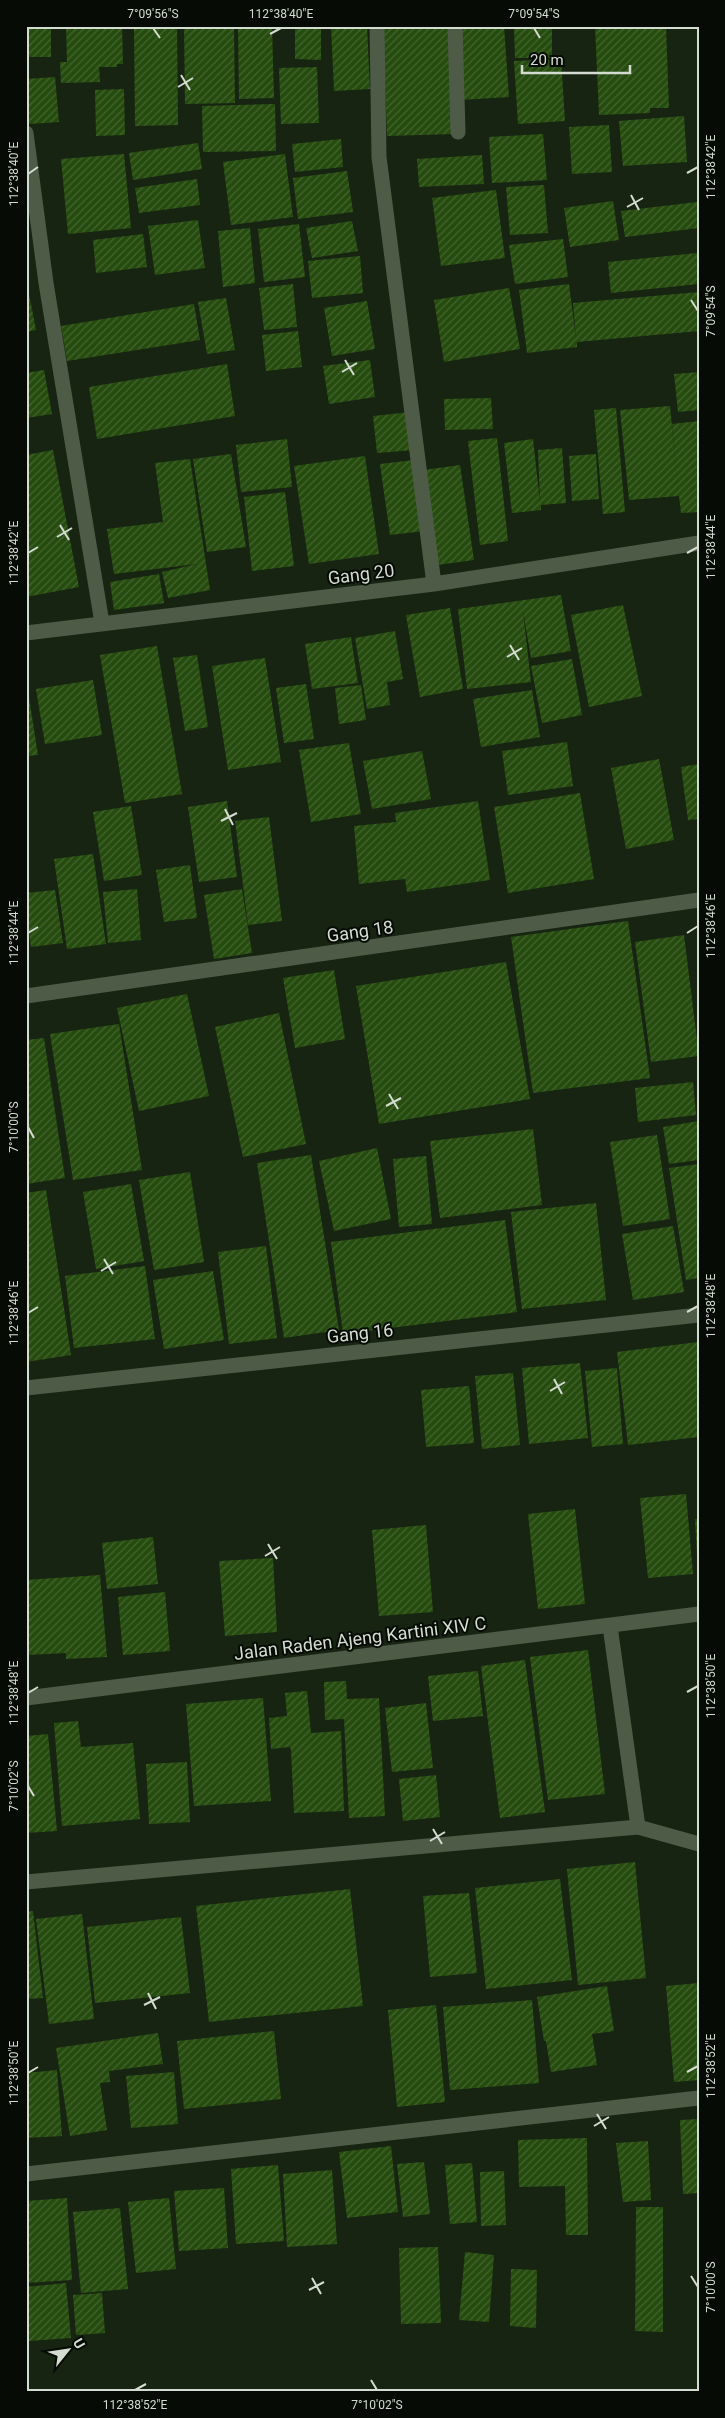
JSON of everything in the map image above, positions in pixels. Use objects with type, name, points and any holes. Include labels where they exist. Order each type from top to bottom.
[{"type":"street","points":[[377,26],[379,157],[434,584]]},
{"type":"street","points":[[455,26],[458,132]]},
{"type":"street","points":[[26,133],[46,283],[102,623]]},
{"type":"street","name":"Gang 20","points":[[26,633],[434,584],[699,543]]},
{"type":"street","name":"Gang 18","points":[[26,996],[699,900]]},
{"type":"street","name":"Gang 16","points":[[26,1388],[699,1315]]},
{"type":"street","name":"Jalan Raden Ajeng Kartini XIV C","points":[[26,1698],[699,1614]]},
{"type":"street","points":[[610,1626],[638,1827]]},
{"type":"street","points":[[26,1882],[638,1827],[699,1844]]},
{"type":"street","points":[[26,2174],[699,2098]]},
{"type":"building","points":[[26,26],[51,26],[51,57],[26,57]]},
{"type":"building","points":[[66,26],[122,26],[123,64],[117,64],[117,67],[99,67],[100,82],[61,83],[60,62],[67,62]]},
{"type":"building","points":[[134,26],[177,26],[178,125],[135,126]]},
{"type":"building","points":[[184,26],[234,26],[235,103],[185,104]]},
{"type":"building","points":[[272,26],[274,98],[239,99],[238,27]]},
{"type":"building","points":[[295,26],[321,26],[321,60],[295,59]]},
{"type":"building","points":[[331,26],[367,26],[370,89],[334,91]]},
{"type":"building","points":[[383,26],[451,26],[454,134],[387,136]]},
{"type":"building","points":[[459,26],[504,26],[509,97],[460,100]]},
{"type":"building","points":[[514,26],[552,26],[552,58],[515,58]]},
{"type":"building","points":[[595,26],[666,26],[669,108],[650,108],[650,113],[599,115]]},
{"type":"building","points":[[561,59],[565,121],[518,124],[514,61]]},
{"type":"building","points":[[317,67],[319,123],[281,124],[279,68]]},
{"type":"building","points":[[55,77],[59,122],[29,124],[26,79]]},
{"type":"building","points":[[124,89],[125,135],[96,136],[95,90]]},
{"type":"building","points":[[275,104],[276,151],[203,152],[202,106]]},
{"type":"building","points":[[684,116],[687,162],[623,166],[619,121]]},
{"type":"building","points":[[609,125],[612,172],[572,174],[569,127]]},
{"type":"building","points":[[543,134],[547,180],[492,183],[489,137]]},
{"type":"building","points":[[341,139],[343,167],[295,172],[292,144]]},
{"type":"building","points":[[198,143],[202,169],[133,180],[129,153]]},
{"type":"building","points":[[124,154],[131,228],[68,234],[61,159]]},
{"type":"building","points":[[285,154],[293,217],[231,225],[223,162]]},
{"type":"building","points":[[482,155],[484,184],[419,187],[417,159]]},
{"type":"building","points":[[347,171],[353,212],[298,219],[293,178]]},
{"type":"building","points":[[197,179],[200,205],[139,213],[135,188]]},
{"type":"building","points":[[544,185],[548,233],[510,235],[506,187]]},
{"type":"building","points":[[496,190],[505,258],[441,266],[432,198]]},
{"type":"building","points":[[613,201],[619,240],[570,247],[564,208]]},
{"type":"building","points":[[697,202],[699,228],[625,237],[621,211]]},
{"type":"building","points":[[198,220],[205,268],[155,275],[148,226]]},
{"type":"building","points":[[352,221],[358,251],[312,258],[306,228]]},
{"type":"building","points":[[299,224],[305,277],[264,282],[258,229]]},
{"type":"building","points":[[250,228],[255,283],[223,287],[218,231]]},
{"type":"building","points":[[143,234],[147,267],[96,273],[93,240]]},
{"type":"building","points":[[563,239],[568,277],[515,284],[509,245]]},
{"type":"building","points":[[697,253],[699,284],[611,293],[608,262]]},
{"type":"building","points":[[360,256],[363,293],[312,298],[308,261]]},
{"type":"building","points":[[293,284],[297,327],[264,330],[259,288]]},
{"type":"building","points":[[569,284],[576,339],[573,303],[699,292],[699,331],[577,342],[577,347],[527,353],[519,290]]},
{"type":"building","points":[[509,288],[520,349],[444,362],[434,300]]},
{"type":"building","points":[[26,294],[29,294],[36,330],[26,332]]},
{"type":"building","points":[[226,298],[235,350],[207,354],[198,302]]},
{"type":"building","points":[[367,301],[375,349],[332,356],[324,308]]},
{"type":"building","points":[[194,304],[200,340],[67,361],[61,326]]},
{"type":"building","points":[[298,331],[302,367],[266,371],[262,335]]},
{"type":"building","points":[[370,360],[375,397],[329,404],[323,366]]},
{"type":"building","points":[[227,364],[235,416],[97,439],[89,387]]},
{"type":"building","points":[[44,370],[52,414],[26,418],[26,373]]},
{"type":"building","points":[[699,372],[699,410],[678,412],[674,374]]},
{"type":"building","points":[[491,398],[493,429],[445,430],[444,399]]},
{"type":"building","points":[[670,406],[678,489],[672,424],[699,421],[699,512],[681,513],[679,496],[629,500],[620,410]]},
{"type":"building","points":[[616,408],[625,512],[603,514],[594,410]]},
{"type":"building","points":[[410,412],[414,450],[377,453],[373,416]]},
{"type":"building","points":[[497,438],[508,541],[480,545],[468,441]]},
{"type":"building","points":[[287,439],[292,487],[241,492],[236,445]]},
{"type":"building","points":[[533,439],[540,502],[538,450],[562,448],[566,503],[541,505],[541,510],[512,513],[504,443]]},
{"type":"building","points":[[53,450],[79,587],[26,597],[26,455]]},
{"type":"building","points":[[231,454],[246,547],[207,552],[193,459]]},
{"type":"building","points":[[596,454],[599,499],[572,501],[569,456]]},
{"type":"building","points":[[365,456],[379,554],[309,564],[294,466]]},
{"type":"building","points":[[190,459],[210,590],[168,598],[162,572],[197,564],[114,574],[107,529],[163,522],[155,463]]},
{"type":"building","points":[[414,460],[424,531],[390,535],[380,464]]},
{"type":"building","points":[[460,465],[474,560],[437,565],[424,470]]},
{"type":"building","points":[[285,492],[294,566],[252,571],[244,497]]},
{"type":"building","points":[[159,574],[164,603],[114,610],[110,582]]},
{"type":"building","points":[[561,595],[571,651],[531,658],[523,611],[531,682],[467,689],[458,609]]},
{"type":"building","points":[[623,605],[642,696],[589,707],[571,615]]},
{"type":"building","points":[[450,608],[463,689],[420,697],[406,615]]},
{"type":"building","points":[[395,631],[403,679],[387,682],[390,705],[367,709],[355,638]]},
{"type":"building","points":[[351,637],[358,683],[312,689],[305,644]]},
{"type":"building","points":[[157,646],[182,794],[125,803],[100,655]]},
{"type":"building","points":[[197,655],[208,727],[185,731],[173,658]]},
{"type":"building","points":[[265,658],[281,762],[228,770],[212,666]]},
{"type":"building","points":[[572,659],[582,715],[542,723],[531,666]]},
{"type":"building","points":[[93,680],[102,735],[45,744],[36,689]]},
{"type":"building","points":[[306,684],[314,739],[284,743],[276,688]]},
{"type":"building","points":[[361,685],[366,720],[339,724],[335,688]]},
{"type":"building","points":[[532,690],[540,737],[481,747],[473,699]]},
{"type":"building","points":[[26,691],[28,691],[38,755],[26,756]]},
{"type":"building","points":[[567,742],[573,786],[508,795],[502,751]]},
{"type":"building","points":[[349,743],[361,814],[311,822],[299,750]]},
{"type":"building","points":[[422,751],[431,799],[372,809],[363,761]]},
{"type":"building","points":[[659,759],[674,840],[626,849],[611,768]]},
{"type":"building","points":[[699,764],[699,819],[688,820],[681,767]]},
{"type":"building","points":[[580,793],[594,879],[508,893],[494,807]]},
{"type":"building","points":[[227,801],[237,877],[199,882],[188,807]]},
{"type":"building","points":[[478,801],[490,880],[407,892],[405,879],[359,884],[354,826],[396,822],[395,813]]},
{"type":"building","points":[[131,806],[142,875],[104,881],[93,812]]},
{"type":"building","points":[[269,817],[282,921],[248,925],[235,821]]},
{"type":"building","points":[[93,854],[106,944],[67,949],[54,859]]},
{"type":"building","points":[[190,865],[197,918],[164,922],[156,870]]},
{"type":"building","points":[[137,889],[141,940],[108,943],[103,892]]},
{"type":"building","points":[[242,889],[252,953],[214,959],[204,895]]},
{"type":"building","points":[[55,890],[63,943],[31,947],[26,913],[26,893]]},
{"type":"building","points":[[628,921],[650,1078],[533,1093],[511,937]]},
{"type":"building","points":[[684,935],[699,1056],[651,1062],[635,942]]},
{"type":"building","points":[[506,962],[530,1099],[379,1124],[356,986]]},
{"type":"building","points":[[334,970],[345,1039],[295,1048],[283,978]]},
{"type":"building","points":[[187,994],[209,1096],[139,1111],[117,1008]]},
{"type":"building","points":[[279,1013],[306,1144],[243,1157],[215,1027]]},
{"type":"building","points":[[119,1024],[142,1170],[73,1180],[50,1034]]},
{"type":"building","points":[[44,1038],[65,1178],[26,1184],[26,1040]]},
{"type":"building","points":[[693,1082],[696,1115],[638,1122],[635,1088]]},
{"type":"building","points":[[699,1121],[699,1160],[669,1164],[663,1127]]},
{"type":"building","points":[[533,1129],[542,1205],[440,1218],[430,1141]]},
{"type":"building","points":[[657,1135],[670,1219],[623,1226],[610,1142]]},
{"type":"building","points":[[377,1148],[391,1219],[334,1231],[319,1161]]},
{"type":"building","points":[[311,1155],[339,1330],[284,1338],[257,1163]]},
{"type":"building","points":[[426,1156],[432,1224],[399,1227],[393,1159]]},
{"type":"building","points":[[699,1164],[699,1278],[686,1280],[669,1168]]},
{"type":"building","points":[[190,1172],[204,1262],[154,1270],[139,1180]]},
{"type":"building","points":[[131,1184],[144,1261],[96,1269],[83,1192]]},
{"type":"building","points":[[46,1190],[71,1355],[26,1362],[26,1193]]},
{"type":"building","points":[[596,1203],[606,1300],[522,1309],[511,1212]]},
{"type":"building","points":[[505,1220],[517,1312],[343,1334],[331,1242]]},
{"type":"building","points":[[673,1226],[684,1292],[633,1300],[622,1234]]},
{"type":"building","points":[[266,1246],[277,1338],[229,1344],[218,1252]]},
{"type":"building","points":[[145,1266],[155,1339],[74,1348],[65,1276]]},
{"type":"building","points":[[213,1271],[224,1340],[164,1349],[153,1280]]},
{"type":"building","points":[[698,1342],[699,1437],[628,1445],[617,1352]]},
{"type":"building","points":[[580,1363],[588,1438],[529,1444],[522,1368]]},
{"type":"building","points":[[617,1368],[623,1444],[592,1447],[585,1371]]},
{"type":"building","points":[[513,1373],[520,1445],[482,1449],[475,1376]]},
{"type":"building","points":[[469,1386],[474,1443],[426,1447],[421,1390]]},
{"type":"building","points":[[686,1494],[693,1574],[648,1578],[640,1498]]},
{"type":"building","points":[[575,1509],[585,1604],[538,1609],[528,1514]]},
{"type":"building","points":[[695,1519],[699,1519],[699,1555],[697,1555]]},
{"type":"building","points":[[426,1525],[433,1612],[379,1616],[372,1530]]},
{"type":"building","points":[[153,1537],[158,1584],[107,1589],[102,1543]]},
{"type":"building","points":[[273,1558],[277,1632],[225,1636],[219,1561]]},
{"type":"building","points":[[100,1575],[107,1657],[66,1659],[66,1653],[26,1655],[26,1580]]},
{"type":"building","points":[[165,1592],[170,1651],[123,1655],[118,1597]]},
{"type":"building","points":[[588,1650],[605,1794],[548,1800],[530,1657]]},
{"type":"building","points":[[525,1660],[545,1812],[500,1818],[481,1666]]},
{"type":"building","points":[[478,1671],[483,1716],[433,1721],[428,1676]]},
{"type":"building","points":[[346,1681],[347,1699],[379,1698],[385,1816],[349,1818],[344,1719],[325,1720],[324,1682]]},
{"type":"building","points":[[307,1691],[311,1733],[341,1731],[344,1811],[294,1813],[290,1747],[271,1749],[269,1718],[287,1716],[285,1693]]},
{"type":"building","points":[[263,1698],[271,1801],[194,1806],[186,1704]]},
{"type":"building","points":[[426,1703],[433,1768],[392,1772],[385,1708]]},
{"type":"building","points":[[78,1721],[81,1747],[133,1743],[140,1819],[62,1826],[54,1723]]},
{"type":"building","points":[[48,1734],[57,1831],[26,1833],[26,1736]]},
{"type":"building","points":[[187,1762],[190,1822],[149,1824],[146,1764]]},
{"type":"building","points":[[436,1775],[440,1817],[403,1821],[399,1779]]},
{"type":"building","points":[[635,1862],[646,1978],[578,1985],[567,1869]]},
{"type":"building","points":[[560,1879],[572,1980],[486,1989],[475,1888]]},
{"type":"building","points":[[350,1889],[363,2006],[209,2022],[196,1906]]},
{"type":"building","points":[[469,1893],[477,1973],[430,1977],[423,1896]]},
{"type":"building","points":[[33,1911],[43,1998],[26,1999],[26,1912]]},
{"type":"building","points":[[82,1914],[94,2019],[49,2024],[36,1919]]},
{"type":"building","points":[[181,1917],[190,1993],[95,2003],[87,1927]]},
{"type":"building","points":[[699,1983],[699,2080],[674,2082],[666,1986]]},
{"type":"building","points":[[607,1986],[614,2031],[592,2034],[597,2065],[551,2072],[537,1997]]},
{"type":"building","points":[[532,2000],[539,2083],[450,2090],[443,2007]]},
{"type":"building","points":[[436,2005],[445,2102],[397,2107],[388,2010]]},
{"type":"building","points":[[274,2031],[281,2099],[184,2109],[177,2041]]},
{"type":"building","points":[[158,2033],[163,2064],[109,2071],[110,2082],[100,2083],[107,2130],[70,2136],[56,2048]]},
{"type":"building","points":[[57,2070],[62,2136],[26,2138],[26,2073]]},
{"type":"building","points":[[174,2072],[178,2124],[131,2128],[126,2076]]},
{"type":"building","points":[[699,2119],[699,2193],[683,2194],[680,2120]]},
{"type":"building","points":[[587,2138],[588,2235],[566,2235],[565,2186],[519,2187],[518,2140]]},
{"type":"building","points":[[648,2141],[651,2200],[623,2202],[616,2143]]},
{"type":"building","points":[[391,2146],[398,2212],[347,2218],[339,2152]]},
{"type":"building","points":[[424,2162],[430,2214],[403,2217],[397,2164]]},
{"type":"building","points":[[472,2163],[477,2222],[450,2224],[445,2165]]},
{"type":"building","points":[[278,2165],[284,2241],[236,2244],[231,2169]]},
{"type":"building","points":[[332,2170],[337,2244],[287,2247],[283,2174]]},
{"type":"building","points":[[504,2171],[506,2225],[481,2226],[480,2172]]},
{"type":"building","points":[[224,2188],[228,2248],[179,2251],[174,2191]]},
{"type":"building","points":[[67,2198],[72,2280],[26,2283],[26,2201]]},
{"type":"building","points":[[169,2198],[176,2269],[136,2273],[128,2202]]},
{"type":"building","points":[[636,2207],[663,2207],[663,2332],[635,2331]]},
{"type":"building","points":[[120,2208],[128,2289],[81,2293],[73,2212]]},
{"type":"building","points":[[438,2247],[441,2323],[401,2324],[399,2248]]},
{"type":"building","points":[[465,2252],[494,2255],[489,2322],[459,2320]]},
{"type":"building","points":[[511,2269],[537,2270],[536,2328],[510,2326]]},
{"type":"building","points":[[66,2283],[71,2338],[29,2341],[26,2287]]},
{"type":"building","points":[[102,2293],[105,2333],[76,2335],[73,2295]]}]
